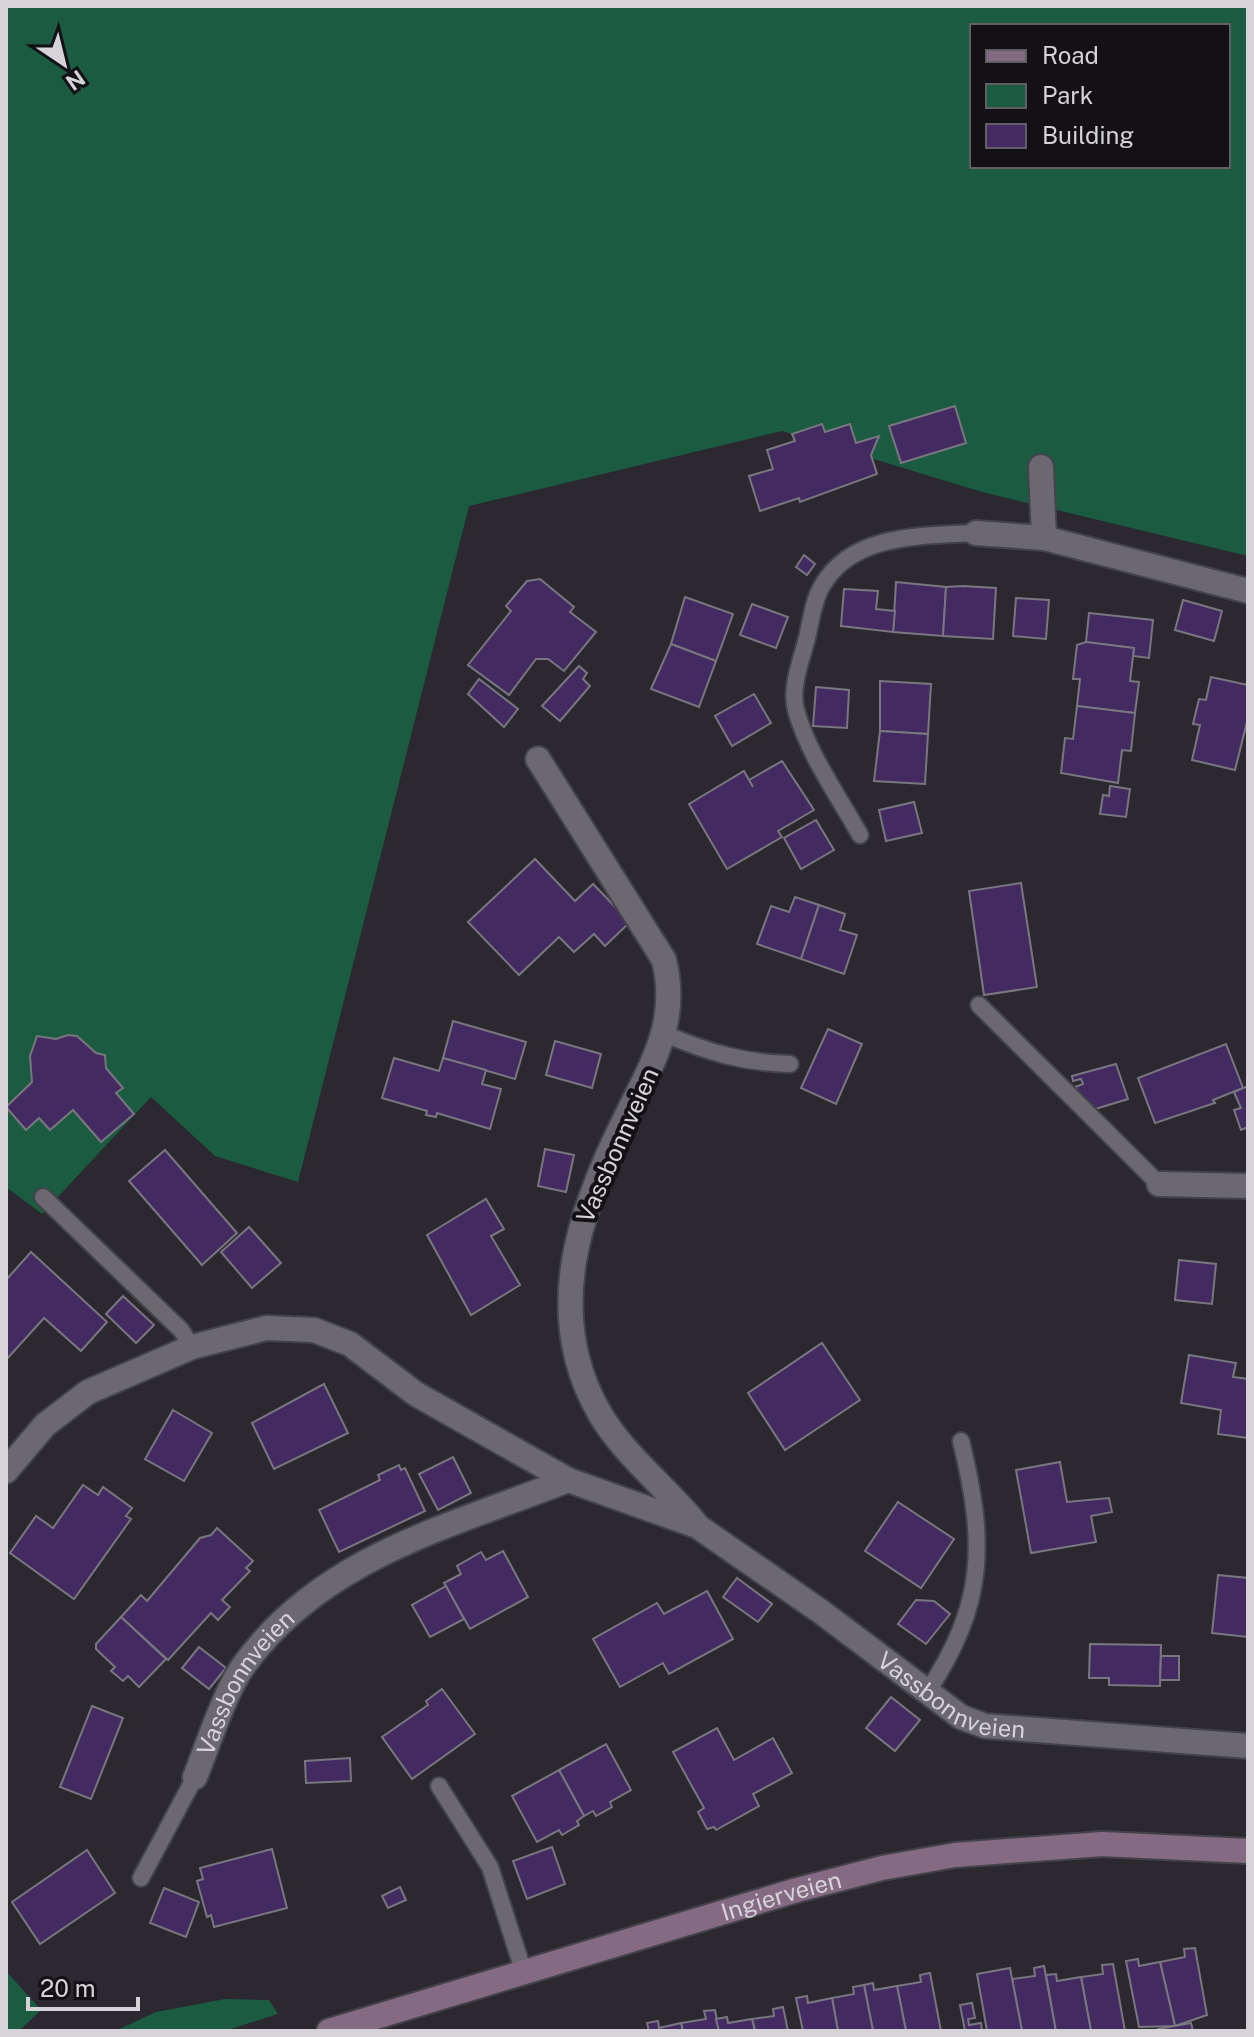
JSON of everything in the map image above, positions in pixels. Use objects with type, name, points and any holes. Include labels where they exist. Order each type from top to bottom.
[{"type":"main road","name":"Ingierveien","points":[[329,2031],[797,1890],[882,1868],[955,1855],[1102,1844],[1176,1845],[1248,1851]]},
{"type":"street","points":[[1041,467],[1044,538]]},
{"type":"street","points":[[976,533],[1044,538],[1248,591]]},
{"type":"street","name":"Vassbonnveien","points":[[538,759],[664,960],[671,989],[665,1034],[588,1202],[570,1273],[569,1320],[577,1361],[600,1415],[697,1526],[820,1611],[926,1694],[961,1717],[985,1726],[1248,1746]]},
{"type":"street","points":[[1159,1184],[1248,1186]]},
{"type":"street","name":"Vassbonnveien","points":[[6,1471],[45,1425],[88,1392],[192,1347],[266,1328],[314,1330],[350,1344],[416,1394],[568,1480],[697,1526]]},
{"type":"street","name":"Vassbonnveien","points":[[195,1777],[242,1667],[272,1630],[323,1585],[404,1540],[568,1480]]},
{"type":"lane","points":[[860,835],[803,733],[795,706],[795,689],[817,597],[831,573],[855,553],[884,542],[976,533]]},
{"type":"lane","points":[[979,1005],[1159,1184]]},
{"type":"lane","points":[[665,1034],[703,1050],[749,1063],[790,1064]]},
{"type":"lane","points":[[43,1197],[181,1330],[192,1347]]},
{"type":"lane","points":[[926,1694],[964,1629],[977,1570],[974,1495],[961,1441]]},
{"type":"lane","points":[[141,1878],[195,1777]]},
{"type":"lane","points":[[439,1786],[490,1867],[524,1973]]},
{"type":"green space","points":[[6,6],[1248,6],[1248,556],[982,492],[782,431],[469,506],[298,1182],[215,1156],[151,1097],[42,1214],[6,1187]]},
{"type":"green space","points":[[6,1971],[41,2010],[19,2031],[6,2031]]},
{"type":"green space","points":[[225,1999],[269,2000],[278,2014],[224,2031],[115,2031],[156,2012]]},
{"type":"building","points":[[955,406],[966,443],[901,463],[889,426]]},
{"type":"building","points":[[822,424],[825,432],[850,424],[856,443],[879,436],[871,455],[877,474],[800,502],[799,498],[760,511],[749,476],[773,469],[767,450],[795,441],[792,434]]},
{"type":"building","points":[[804,555],[815,564],[807,575],[796,567]]},
{"type":"building","points":[[540,579],[574,607],[570,612],[596,632],[564,671],[548,659],[536,659],[509,695],[468,665],[511,611],[506,606],[527,581]]},
{"type":"building","points":[[896,582],[946,587],[943,636],[893,632]]},
{"type":"building","points":[[946,587],[996,588],[993,639],[943,636]]},
{"type":"building","points":[[844,589],[878,591],[876,609],[895,611],[893,632],[841,626]]},
{"type":"building","points":[[685,597],[733,614],[716,661],[671,644]]},
{"type":"building","points":[[1016,598],[1049,600],[1046,639],[1013,636]]},
{"type":"building","points":[[1183,600],[1222,611],[1214,641],[1175,630]]},
{"type":"building","points":[[752,604],[788,617],[776,648],[740,635]]},
{"type":"building","points":[[1089,613],[1153,620],[1149,658],[1133,656],[1134,648],[1086,642]]},
{"type":"building","points":[[1086,642],[1134,648],[1130,681],[1139,682],[1135,713],[1077,706],[1080,679],[1073,679],[1077,645]]},
{"type":"building","points":[[671,644],[716,661],[699,707],[651,689]]},
{"type":"building","points":[[579,666],[587,673],[583,679],[590,686],[560,721],[542,706]]},
{"type":"building","points":[[1211,677],[1248,685],[1248,718],[1235,770],[1192,760],[1200,725],[1193,724],[1199,699],[1206,700]]},
{"type":"building","points":[[479,679],[518,709],[504,727],[468,694]]},
{"type":"building","points":[[880,681],[931,684],[928,734],[880,731]]},
{"type":"building","points":[[816,687],[849,690],[847,728],[813,726]]},
{"type":"building","points":[[754,694],[771,723],[732,746],[715,716]]},
{"type":"building","points":[[1077,706],[1135,713],[1131,751],[1122,750],[1118,783],[1061,773],[1065,738],[1073,739]]},
{"type":"building","points":[[880,731],[928,734],[925,784],[874,781]]},
{"type":"building","points":[[782,761],[814,810],[778,831],[782,837],[727,869],[689,804],[744,771],[749,780]]},
{"type":"building","points":[[1110,786],[1130,789],[1126,817],[1100,814],[1103,795],[1109,796]]},
{"type":"building","points":[[914,802],[922,833],[886,841],[879,810]]},
{"type":"building","points":[[816,820],[834,850],[801,869],[784,838]]},
{"type":"building","points":[[535,859],[575,901],[593,884],[630,922],[605,946],[594,934],[574,952],[559,937],[519,975],[468,922]]},
{"type":"building","points":[[1021,883],[1037,987],[984,995],[969,891]]},
{"type":"building","points":[[795,897],[819,905],[801,959],[757,944],[771,906],[789,912]]},
{"type":"building","points":[[819,905],[845,914],[840,930],[857,935],[844,974],[801,959]]},
{"type":"building","points":[[453,1021],[526,1042],[515,1079],[443,1058]]},
{"type":"building","points":[[828,1029],[862,1044],[836,1104],[801,1088]]},
{"type":"building","points":[[37,1036],[56,1039],[77,1036],[96,1053],[105,1055],[106,1068],[123,1088],[116,1093],[134,1114],[101,1142],[73,1110],[50,1130],[39,1118],[26,1130],[6,1107],[32,1082],[30,1056]]},
{"type":"building","points":[[555,1041],[601,1054],[592,1088],[546,1075]]},
{"type":"building","points":[[1226,1044],[1243,1088],[1213,1100],[1215,1103],[1155,1123],[1138,1078]]},
{"type":"building","points":[[394,1058],[439,1071],[443,1058],[486,1070],[482,1084],[501,1089],[490,1129],[437,1113],[436,1117],[426,1115],[427,1111],[382,1098]]},
{"type":"building","points":[[1116,1064],[1128,1099],[1092,1110],[1075,1087],[1083,1084],[1081,1079],[1073,1081],[1072,1076]]},
{"type":"building","points":[[1248,1086],[1248,1127],[1241,1130],[1234,1110],[1241,1108],[1234,1092]]},
{"type":"building","points":[[545,1149],[574,1155],[566,1192],[538,1186]]},
{"type":"building","points":[[165,1150],[237,1233],[202,1265],[129,1181]]},
{"type":"building","points":[[486,1199],[504,1229],[491,1236],[520,1285],[471,1315],[427,1235]]},
{"type":"building","points":[[249,1227],[281,1263],[252,1288],[221,1252]]},
{"type":"building","points":[[31,1252],[107,1322],[81,1351],[44,1318],[6,1360],[6,1280]]},
{"type":"building","points":[[1179,1260],[1216,1264],[1212,1304],[1175,1300]]},
{"type":"building","points":[[123,1296],[154,1325],[136,1343],[106,1314]]},
{"type":"building","points":[[822,1343],[860,1400],[785,1450],[748,1393]]},
{"type":"building","points":[[1189,1355],[1236,1363],[1233,1377],[1248,1379],[1248,1438],[1218,1434],[1221,1410],[1181,1403]]},
{"type":"building","points":[[324,1384],[348,1433],[274,1469],[252,1423]]},
{"type":"building","points":[[173,1410],[212,1433],[184,1481],[145,1459]]},
{"type":"building","points":[[453,1457],[471,1493],[438,1510],[419,1474]]},
{"type":"building","points":[[1060,1462],[1067,1502],[1109,1498],[1112,1512],[1091,1516],[1096,1542],[1031,1553],[1016,1470]]},
{"type":"building","points":[[399,1465],[401,1470],[405,1468],[425,1511],[339,1552],[319,1510],[380,1480],[378,1475]]},
{"type":"building","points":[[83,1485],[98,1495],[103,1487],[132,1508],[126,1516],[131,1519],[74,1599],[10,1553],[36,1516],[53,1528]]},
{"type":"building","points":[[898,1502],[954,1539],[921,1588],[865,1551]]},
{"type":"building","points":[[217,1528],[253,1561],[246,1568],[250,1571],[222,1600],[230,1607],[218,1620],[211,1613],[168,1660],[121,1617],[141,1595],[147,1601],[200,1538],[211,1535]]},
{"type":"building","points":[[503,1551],[528,1597],[470,1629],[444,1583],[461,1574],[457,1566],[481,1552],[486,1560]]},
{"type":"building","points":[[1218,1575],[1248,1578],[1248,1637],[1212,1633]]},
{"type":"building","points":[[737,1578],[772,1604],[758,1622],[723,1597]]},
{"type":"building","points":[[446,1586],[464,1619],[430,1637],[412,1605]]},
{"type":"building","points":[[707,1591],[733,1639],[669,1674],[663,1663],[620,1687],[593,1639],[657,1603],[664,1614]]},
{"type":"building","points":[[916,1600],[934,1601],[950,1614],[926,1644],[898,1624]]},
{"type":"building","points":[[121,1617],[166,1659],[139,1687],[128,1676],[123,1681],[111,1671],[115,1667],[96,1649],[96,1644]]},
{"type":"building","points":[[1090,1644],[1161,1645],[1160,1686],[1109,1685],[1109,1678],[1089,1678]]},
{"type":"building","points":[[199,1647],[226,1668],[209,1689],[182,1668]]},
{"type":"building","points":[[1161,1656],[1179,1656],[1179,1680],[1160,1680]]},
{"type":"building","points":[[442,1689],[475,1734],[412,1779],[382,1737],[428,1705],[426,1701]]},
{"type":"building","points":[[891,1697],[920,1720],[895,1751],[866,1728]]},
{"type":"building","points":[[92,1706],[123,1718],[91,1799],[60,1787]]},
{"type":"building","points":[[717,1728],[734,1760],[773,1738],[792,1773],[753,1794],[759,1806],[716,1830],[714,1827],[707,1829],[698,1812],[704,1808],[673,1752]]},
{"type":"building","points":[[606,1744],[631,1790],[610,1802],[612,1807],[596,1816],[593,1811],[584,1816],[559,1770]]},
{"type":"building","points":[[350,1758],[351,1781],[306,1783],[305,1761]]},
{"type":"building","points":[[559,1770],[584,1816],[577,1821],[579,1825],[562,1835],[559,1830],[537,1842],[512,1796]]},
{"type":"building","points":[[552,1847],[565,1884],[527,1899],[513,1861]]},
{"type":"building","points":[[272,1849],[287,1908],[214,1927],[211,1915],[207,1917],[197,1881],[203,1879],[200,1868]]},
{"type":"building","points":[[87,1850],[115,1893],[40,1944],[12,1902]]},
{"type":"building","points":[[400,1887],[406,1900],[388,1908],[382,1896]]},
{"type":"building","points":[[164,1888],[199,1902],[186,1937],[150,1923]]},
{"type":"building","points":[[1195,1948],[1207,2015],[1175,2026],[1160,1962],[1185,1957],[1184,1949]]},
{"type":"building","points":[[1138,1959],[1139,1966],[1160,1962],[1175,2026],[1139,2027],[1126,1961]]},
{"type":"building","points":[[1113,1964],[1125,2031],[1091,2031],[1081,1977],[1103,1974],[1102,1965]]},
{"type":"building","points":[[1044,1966],[1056,2031],[1022,2031],[1012,1979],[1035,1976],[1034,1968]]},
{"type":"building","points":[[1010,1968],[1022,2031],[987,2031],[977,1974]]},
{"type":"building","points":[[930,1973],[941,2031],[906,2031],[897,1986],[921,1982],[920,1975]]},
{"type":"building","points":[[1056,1974],[1057,1981],[1081,1977],[1091,2031],[1056,2031],[1046,1975]]},
{"type":"building","points":[[873,1983],[874,1990],[897,1986],[906,2031],[873,2031],[864,1985]]},
{"type":"building","points":[[864,1985],[873,2031],[838,2031],[832,1998],[854,1994],[853,1987]]},
{"type":"building","points":[[807,1996],[808,2003],[832,1998],[838,2031],[803,2031],[796,1998]]},
{"type":"building","points":[[972,2003],[975,2018],[968,2019],[969,2025],[981,2023],[982,2031],[965,2031],[960,2005]]},
{"type":"building","points":[[783,2007],[788,2031],[755,2031],[752,2019],[774,2016],[773,2009]]},
{"type":"building","points":[[715,2010],[719,2031],[683,2031],[681,2023],[706,2019],[704,2011]]},
{"type":"building","points":[[727,2017],[728,2023],[752,2019],[755,2031],[719,2031],[716,2019]]},
{"type":"building","points":[[658,2021],[659,2028],[681,2023],[683,2031],[649,2031],[647,2023]]},
{"type":"building","points":[[1191,2023],[1193,2031],[1158,2031],[1158,2029]]}]
